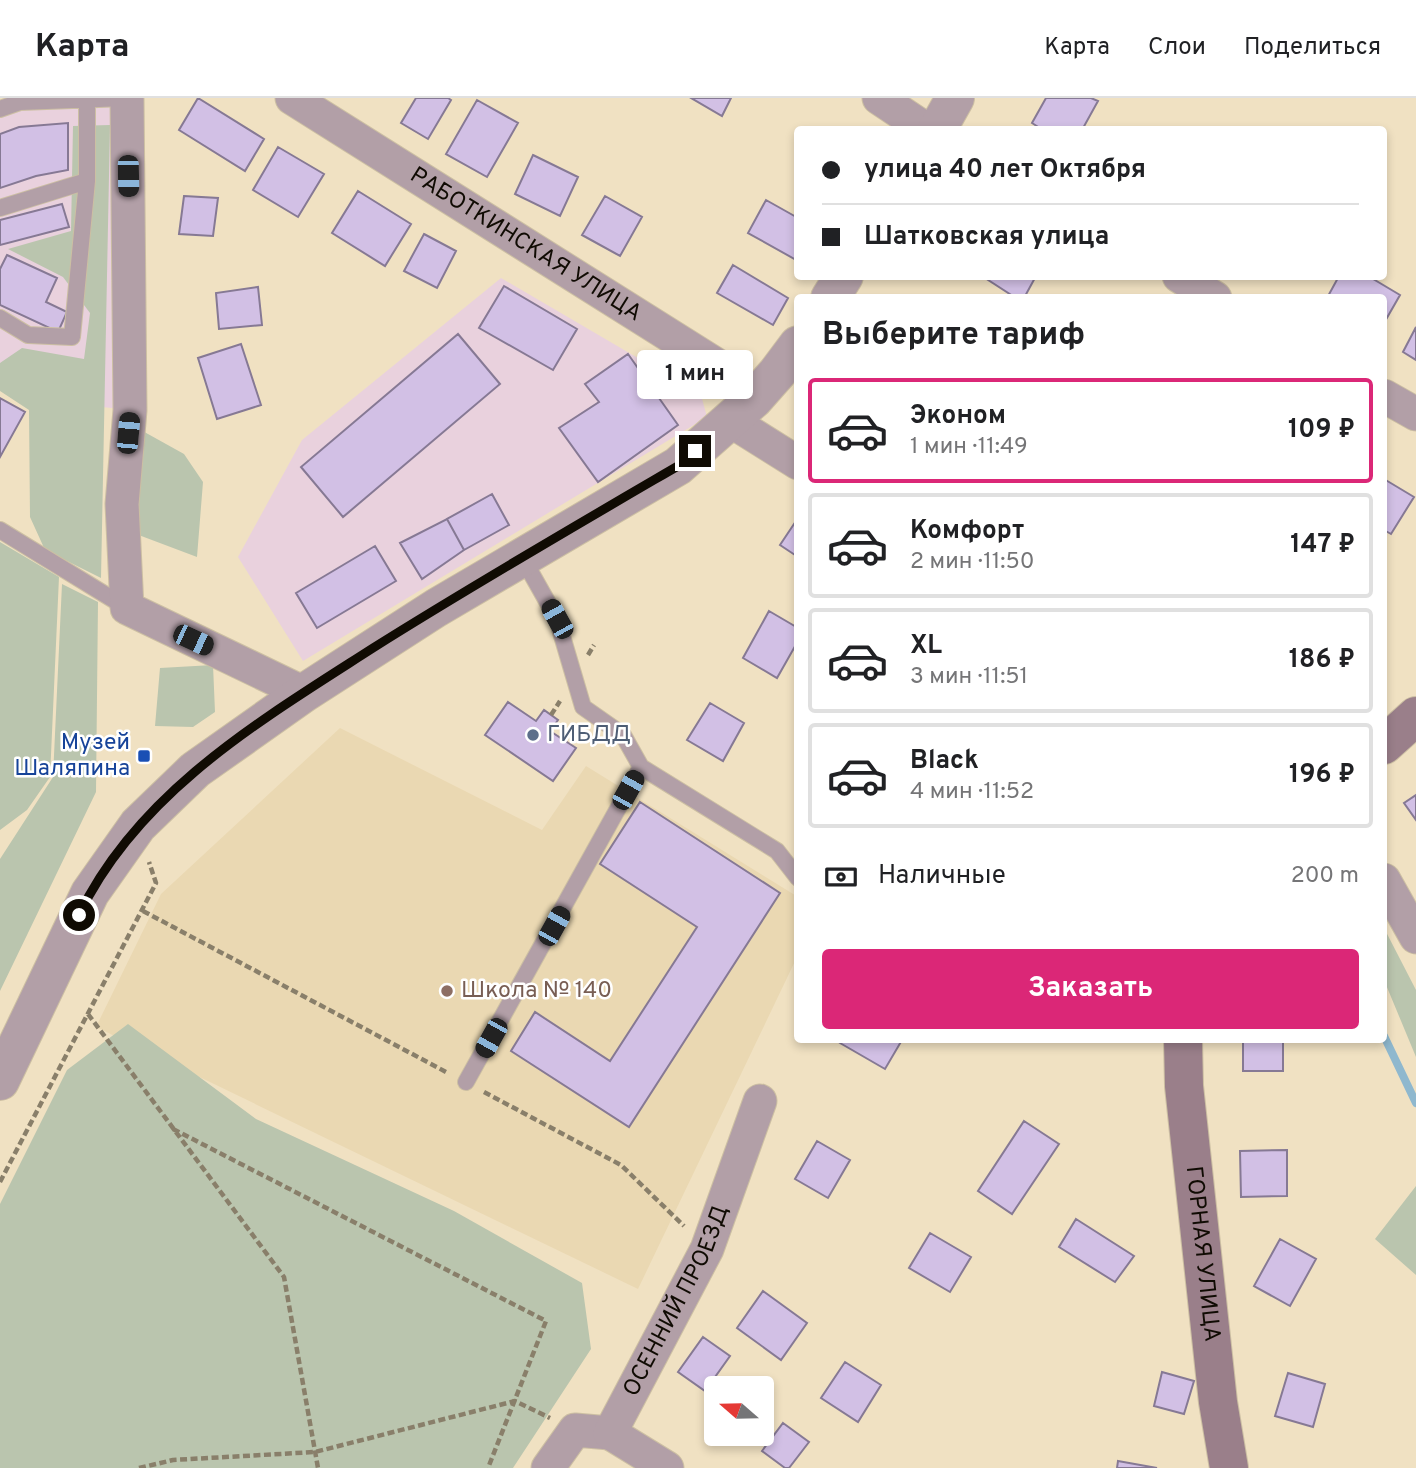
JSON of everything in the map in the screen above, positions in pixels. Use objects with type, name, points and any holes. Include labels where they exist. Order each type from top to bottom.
[{"type":"main road","points":[[1387,742],[1416,716]]},
{"type":"main road","name":"ГОРНАЯ УЛИЦА","points":[[1183,1043],[1184,1086],[1216,1389],[1229,1468]]},
{"type":"street","points":[[126,98],[130,410],[122,504],[127,608],[304,693]]},
{"type":"street","name":"РАБОТКИНСКАЯ УЛИЦА","points":[[292,98],[720,367],[742,410],[794,459]]},
{"type":"street","points":[[879,98],[921,126]]},
{"type":"street","points":[[939,126],[956,98]]},
{"type":"street","points":[[1186,280],[1208,294]]},
{"type":"street","points":[[0,1081],[90,893],[138,825],[195,770],[304,693],[436,608],[678,466],[742,410],[794,350]]},
{"type":"street","points":[[1387,398],[1416,414]]},
{"type":"street","points":[[1387,885],[1416,937]]},
{"type":"street","name":"ОСЕННИЙ ПРОЕЗД","points":[[610,1433],[707,1249],[760,1101]]},
{"type":"street","points":[[548,1468],[575,1430],[610,1433],[667,1468]]},
{"type":"lane","points":[[0,109],[20,102],[126,98]]},
{"type":"lane","points":[[0,318],[28,335],[72,337],[87,181],[87,99]]},
{"type":"lane","points":[[0,208],[87,181]]},
{"type":"lane","points":[[0,530],[127,608]]},
{"type":"lane","points":[[522,557],[557,619],[583,707],[623,735],[641,767],[776,852],[794,873]]},
{"type":"lane","points":[[466,1082],[641,767]]},
{"type":"path","points":[[0,1182],[156,883],[138,825]]},
{"type":"path","points":[[143,911],[621,1165],[707,1249]]},
{"type":"path","points":[[88,1014],[284,1277],[318,1468]]},
{"type":"path","points":[[173,1129],[546,1321],[488,1468]]},
{"type":"path","points":[[139,1468],[173,1460],[315,1452],[515,1401],[575,1430]]},
{"type":"shaded area","points":[[127,98],[130,410],[56,402],[0,375],[0,109]]},
{"type":"shaded area","points":[[501,278],[701,395],[707,417],[303,661],[238,557],[302,440]]},
{"type":"shaded area","name":"Школа № 140","points":[[340,728],[542,830],[586,766],[794,895],[794,963],[638,1289],[96,1027],[161,894]]},
{"type":"green space","points":[[110,125],[101,578],[45,550],[30,517],[29,410],[0,391],[0,363],[22,348],[84,359],[90,313],[63,277],[8,249],[71,231],[73,126]]},
{"type":"green space","points":[[139,429],[184,454],[203,482],[197,557],[136,534]]},
{"type":"green space","points":[[0,542],[59,577],[50,777],[27,810],[0,830]]},
{"type":"green space","points":[[62,584],[98,602],[96,792],[0,991],[0,859],[53,777]]},
{"type":"green space","points":[[213,665],[215,712],[193,727],[155,726],[160,668]]},
{"type":"green space","points":[[1387,934],[1416,990],[1416,1057],[1387,987]]},
{"type":"green space","points":[[128,1024],[256,1119],[454,1211],[582,1283],[591,1349],[513,1468],[0,1468],[0,1204],[67,1070]]},
{"type":"green space","points":[[1416,1186],[1416,1275],[1375,1239]]},
{"type":"building","points":[[198,98],[264,139],[245,171],[179,130]]},
{"type":"building","points":[[416,98],[451,100],[428,139],[401,123]]},
{"type":"building","points":[[691,98],[731,98],[722,116]]},
{"type":"building","points":[[1046,98],[1091,98],[1098,101],[1084,126],[1037,126],[1032,123]]},
{"type":"building","points":[[477,100],[518,123],[487,177],[446,154]]},
{"type":"building","points":[[68,123],[68,170],[36,176],[0,188],[0,134],[19,127]]},
{"type":"building","points":[[278,147],[324,174],[298,217],[253,190]]},
{"type":"building","points":[[533,155],[578,177],[560,216],[515,194]]},
{"type":"building","points":[[358,191],[411,224],[385,266],[332,233]]},
{"type":"building","points":[[184,196],[218,198],[213,236],[179,234]]},
{"type":"building","points":[[605,196],[642,217],[620,256],[582,235]]},
{"type":"building","points":[[766,200],[794,216],[794,259],[748,233]]},
{"type":"building","points":[[62,204],[69,227],[0,245],[0,220]]},
{"type":"building","points":[[424,234],[456,251],[437,288],[404,271]]},
{"type":"building","points":[[7,255],[57,278],[46,302],[67,312],[58,332],[0,305],[0,269]]},
{"type":"building","points":[[733,265],[788,298],[773,325],[717,293]]},
{"type":"building","points":[[988,280],[1034,280],[1026,294],[1010,294]]},
{"type":"building","points":[[1337,280],[1375,280],[1400,295],[1387,318],[1387,294],[1329,294]]},
{"type":"building","points":[[504,286],[577,329],[553,370],[479,328]]},
{"type":"building","points":[[258,287],[262,325],[219,329],[216,293]]},
{"type":"building","points":[[1416,327],[1416,360],[1403,352]]},
{"type":"building","points":[[458,334],[500,384],[343,517],[301,467]]},
{"type":"building","points":[[241,344],[261,405],[217,419],[198,358]]},
{"type":"building","points":[[628,354],[678,425],[598,482],[559,428],[599,402],[585,384]]},
{"type":"building","points":[[0,398],[25,412],[0,457]]},
{"type":"building","points":[[1387,481],[1414,497],[1391,534],[1387,532]]},
{"type":"building","points":[[492,494],[509,525],[464,550],[447,519]]},
{"type":"building","points":[[447,519],[464,550],[422,579],[400,543]]},
{"type":"building","points":[[794,524],[794,554],[780,545]]},
{"type":"building","points":[[375,546],[396,581],[317,628],[296,593]]},
{"type":"building","points":[[769,611],[794,626],[794,648],[777,678],[743,658]]},
{"type":"building","points":[[508,702],[536,721],[544,710],[558,720],[550,731],[576,748],[553,781],[485,735]]},
{"type":"building","points":[[710,703],[744,723],[723,761],[687,740]]},
{"type":"building","points":[[1416,795],[1416,820],[1404,803]]},
{"type":"building","points":[[640,802],[780,893],[629,1127],[511,1051],[535,1012],[610,1061],[697,927],[600,864]]},
{"type":"building","points":[[840,1043],[900,1043],[885,1069]]},
{"type":"building","points":[[1243,1043],[1283,1043],[1283,1071],[1243,1071]]},
{"type":"building","points":[[1024,1121],[1059,1144],[1012,1214],[978,1191]]},
{"type":"building","points":[[817,1141],[850,1160],[828,1198],[795,1179]]},
{"type":"building","points":[[1287,1150],[1287,1196],[1241,1197],[1240,1151]]},
{"type":"building","points":[[1076,1219],[1134,1256],[1115,1282],[1059,1247]]},
{"type":"building","points":[[930,1233],[971,1257],[950,1292],[909,1268]]},
{"type":"building","points":[[1280,1239],[1316,1259],[1290,1306],[1254,1286]]},
{"type":"building","points":[[763,1291],[807,1323],[781,1360],[737,1328]]},
{"type":"building","points":[[703,1337],[730,1356],[716,1376],[704,1376],[704,1390],[678,1372]]},
{"type":"building","points":[[845,1362],[881,1385],[858,1422],[821,1398]]},
{"type":"building","points":[[1162,1372],[1194,1381],[1184,1414],[1154,1406]]},
{"type":"building","points":[[1288,1373],[1325,1384],[1313,1427],[1275,1416]]},
{"type":"building","points":[[783,1423],[809,1442],[789,1468],[785,1468],[762,1451],[766,1446],[774,1446],[774,1435]]},
{"type":"building","points":[[1118,1461],[1157,1468],[1117,1468]]},
{"type":"waterway","points":[[1387,1042],[1416,1103]]},
{"type":"place","name":"ГИБДД","points":[[533,735]]},
{"type":"place","name":"Музей Шаляпина","points":[[144,756]]},
{"type":"place","name":"Школа № 140","points":[[447,991]]},
{"type":"route","points":[[79,915],[90,893],[138,825],[195,770],[304,693],[436,608],[678,466],[695,451]]}]
